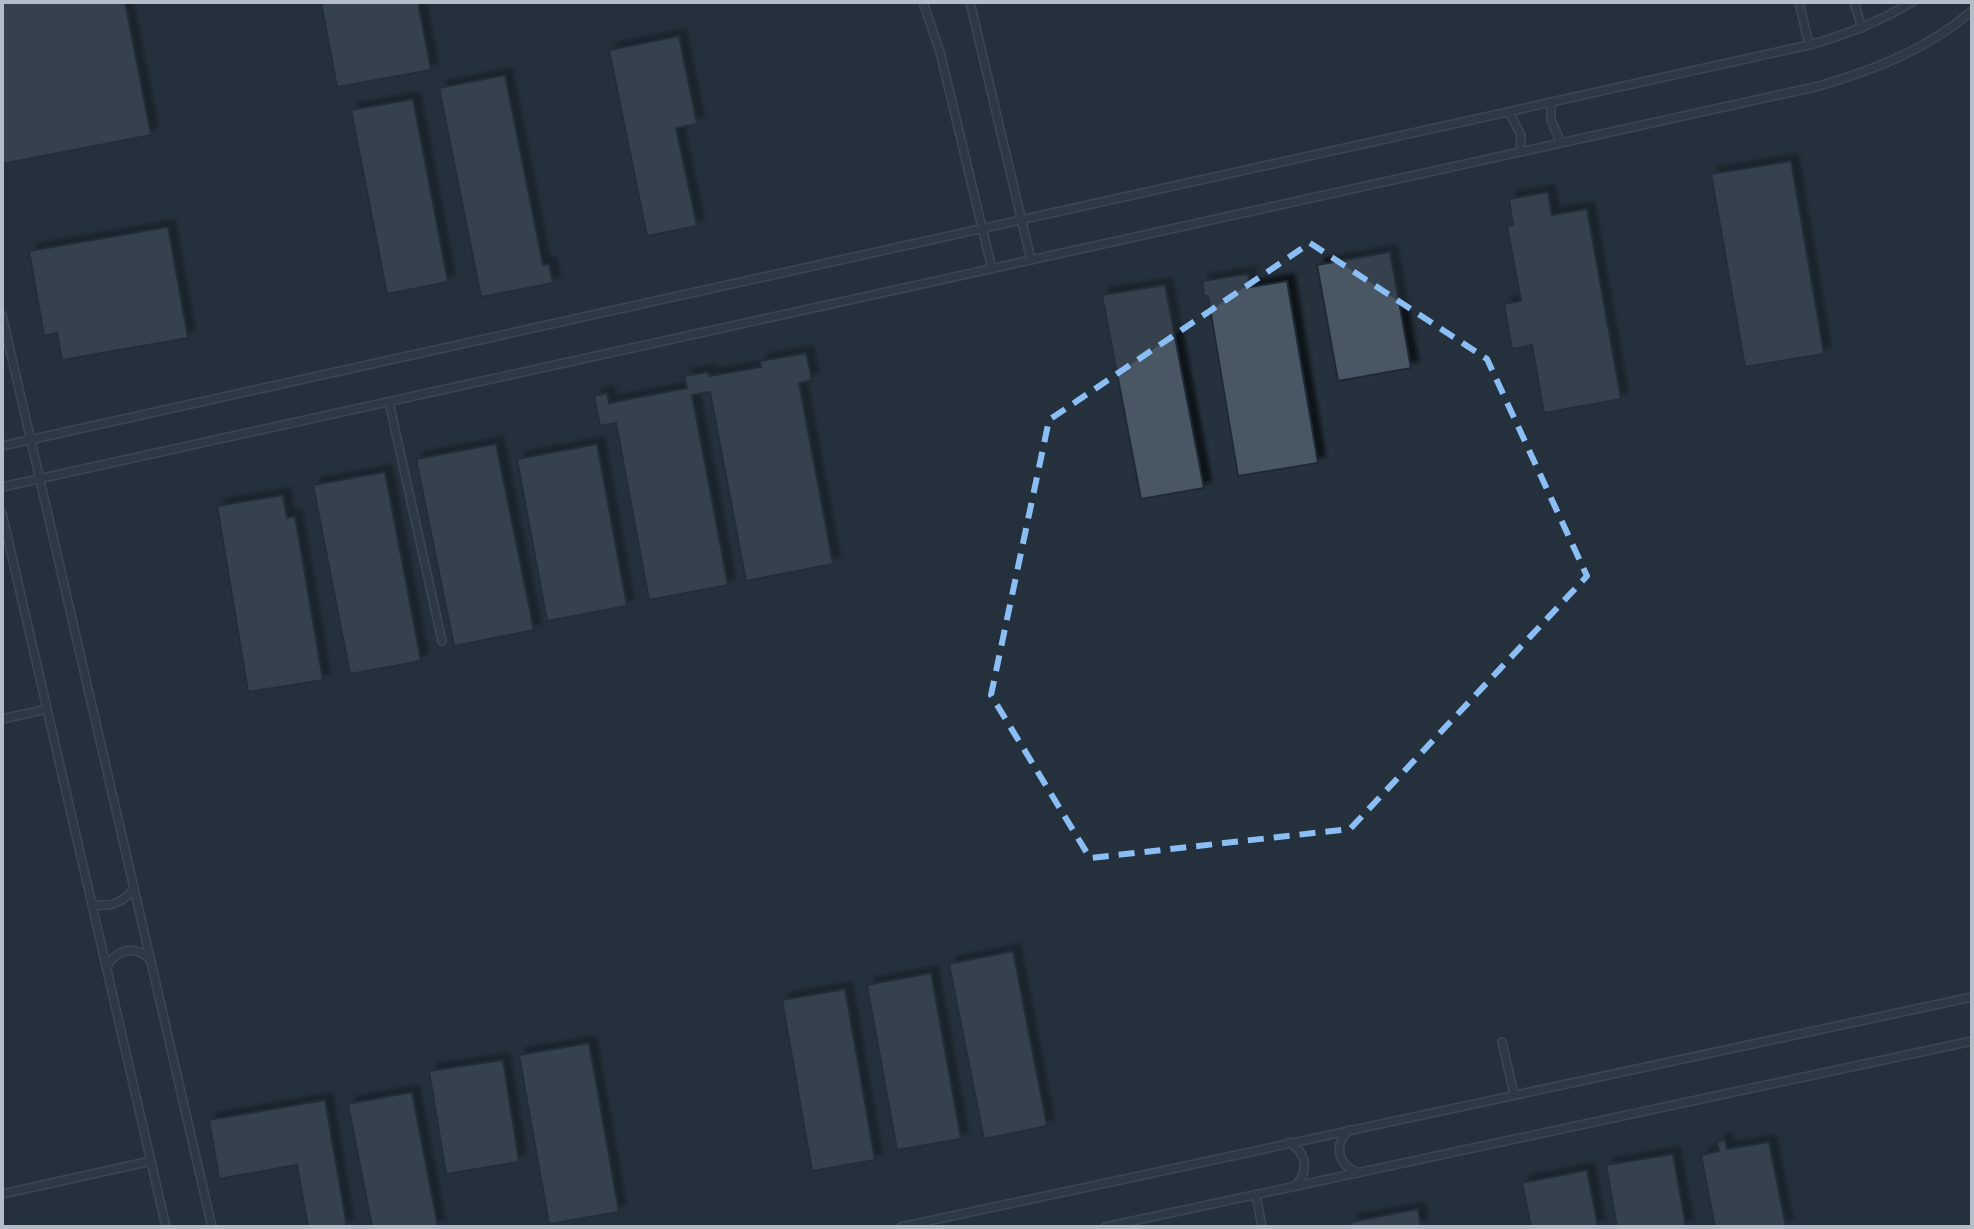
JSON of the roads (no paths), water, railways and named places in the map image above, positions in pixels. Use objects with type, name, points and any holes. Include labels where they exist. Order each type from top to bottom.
[{"type":"lane","points":[[923,2],[940,52],[992,269]]},
{"type":"lane","points":[[970,2],[1031,260]]},
{"type":"lane","points":[[1799,2],[1809,45]]},
{"type":"lane","points":[[1854,2],[1862,28]]},
{"type":"lane","points":[[2,446],[1809,45],[1862,28],[1912,2]]},
{"type":"lane","points":[[2,487],[1819,86],[1895,60],[1931,41],[1972,11]]},
{"type":"lane","points":[[1551,102],[1553,128],[1561,143]]},
{"type":"lane","points":[[1509,112],[1521,135],[1520,152]]},
{"type":"lane","points":[[2,315],[212,1227]]},
{"type":"lane","points":[[389,402],[442,641]]},
{"type":"lane","points":[[2,513],[6,552],[47,709],[166,1227]]},
{"type":"lane","points":[[2,719],[47,709]]},
{"type":"lane","points":[[92,904],[120,902],[134,888]]},
{"type":"lane","points":[[107,967],[118,953],[126,950],[144,953],[150,959]]},
{"type":"lane","points":[[901,1227],[1972,997]]},
{"type":"lane","points":[[1105,1227],[1972,1041]]},
{"type":"lane","points":[[1502,1042],[1514,1094]]},
{"type":"lane","points":[[1350,1129],[1340,1141],[1340,1157],[1344,1165],[1358,1173]]},
{"type":"lane","points":[[1289,1142],[1302,1153],[1305,1162],[1302,1179],[1296,1186]]},
{"type":"lane","points":[[2,1194],[151,1161]]},
{"type":"lane","points":[[1256,1195],[1262,1227]]}]
